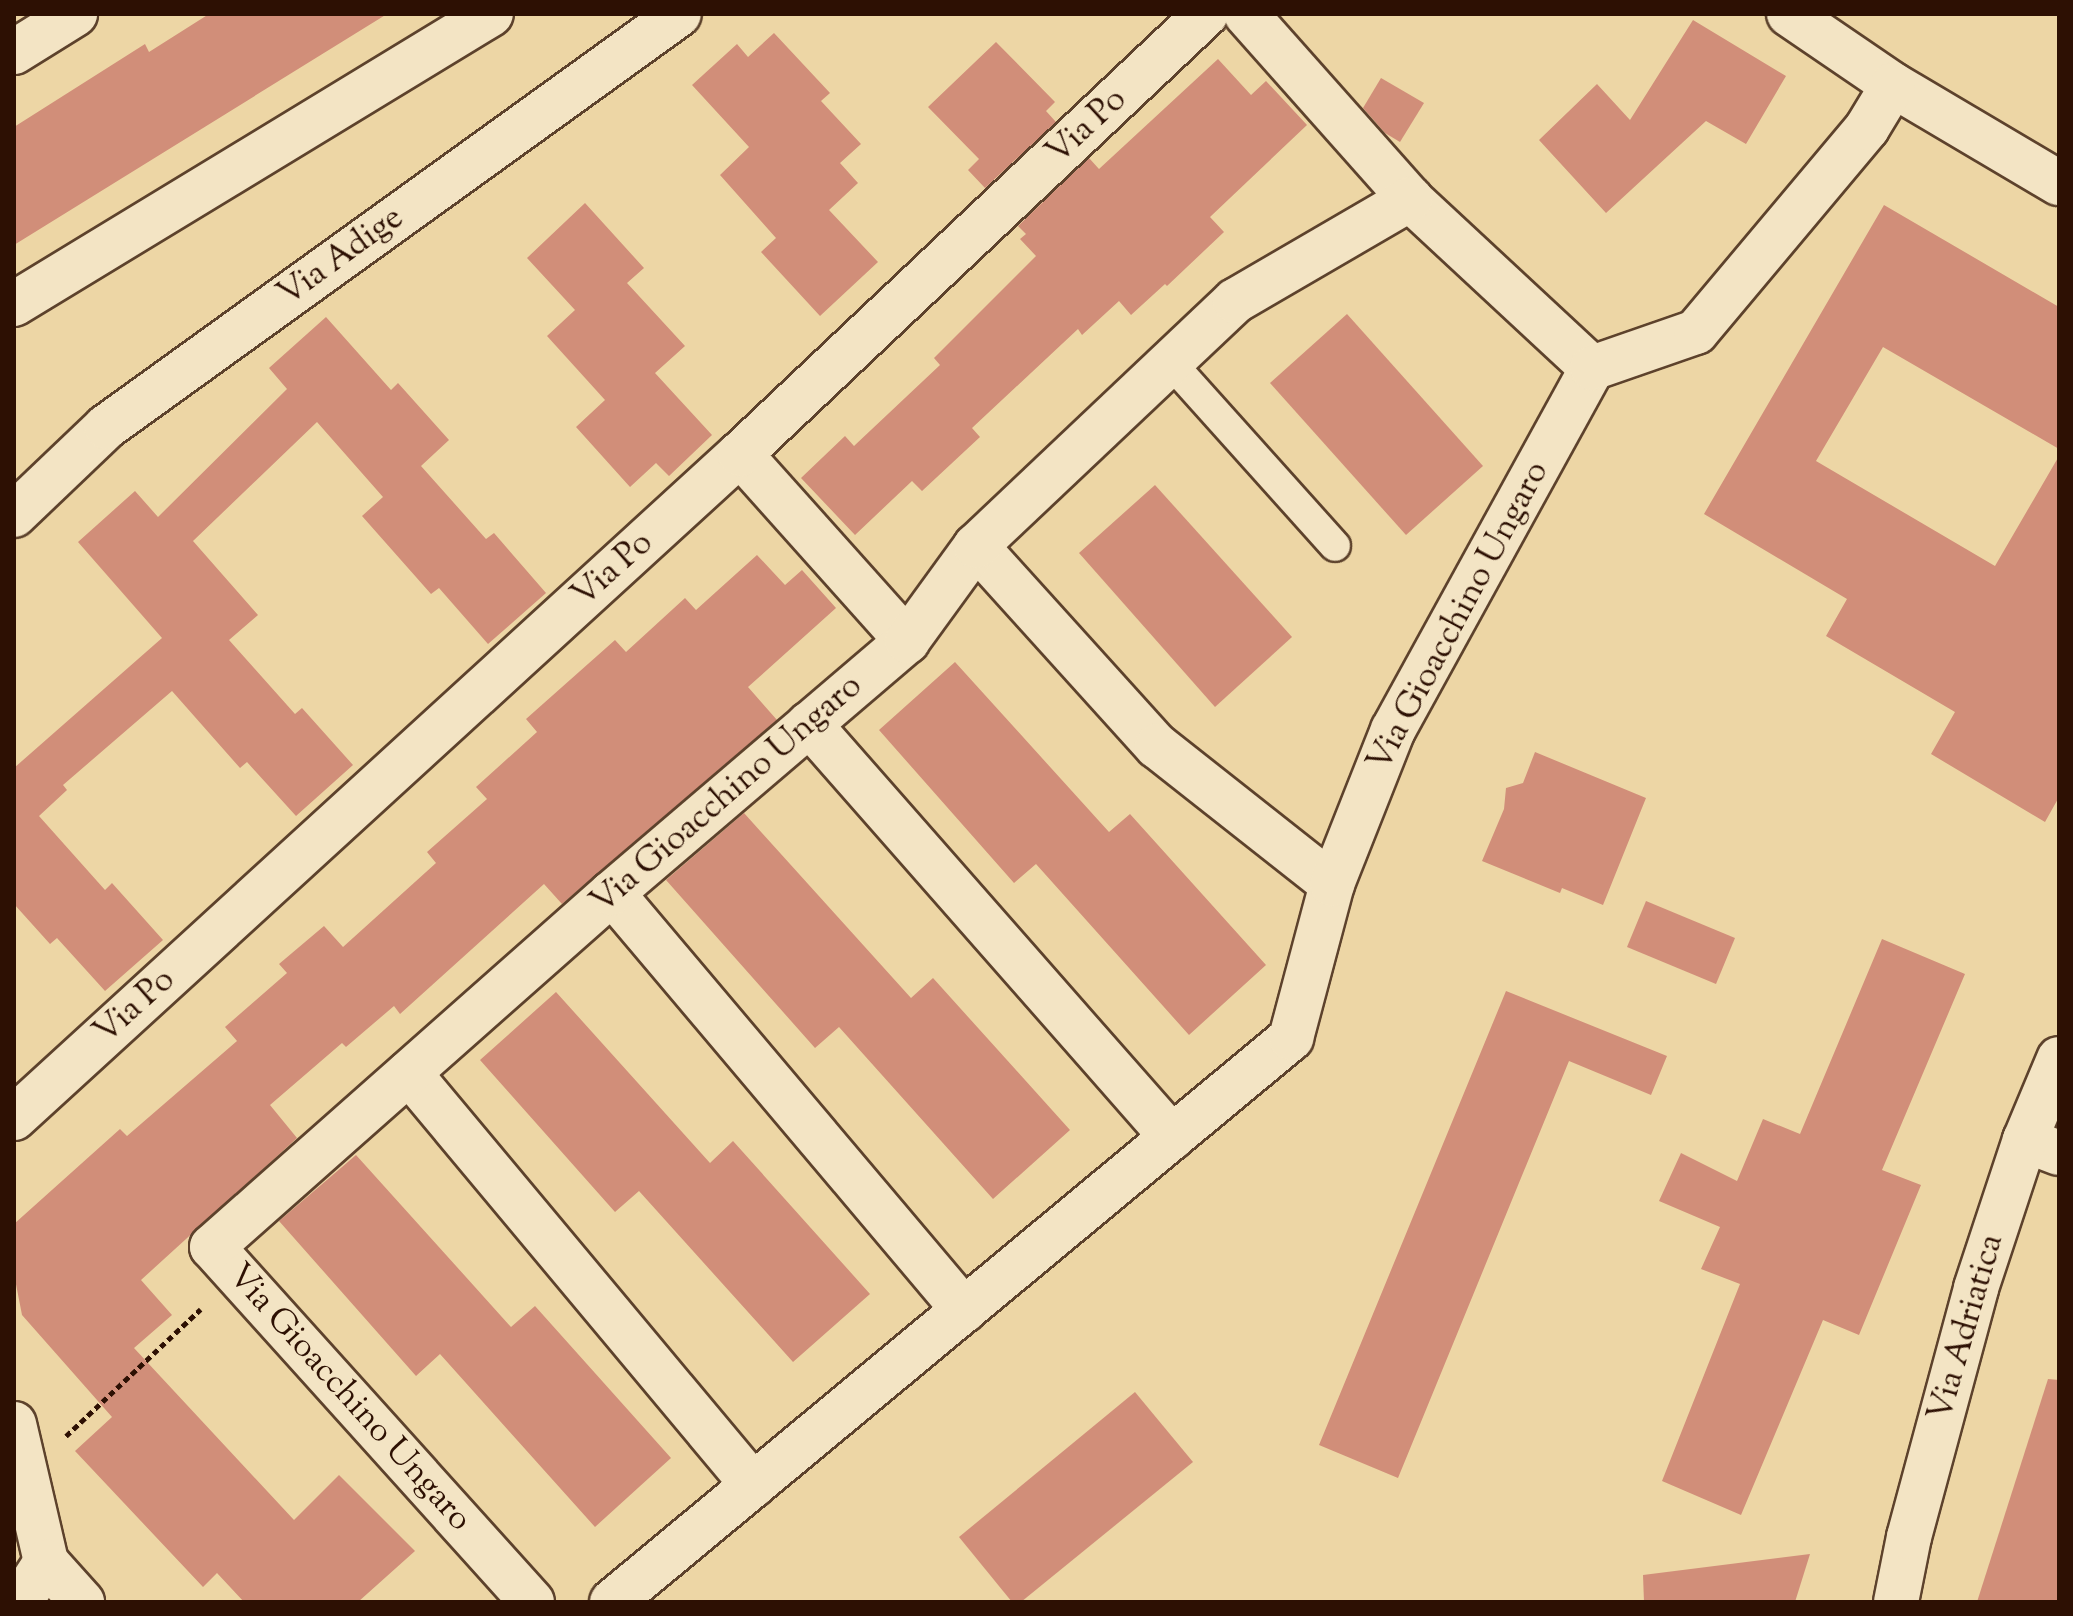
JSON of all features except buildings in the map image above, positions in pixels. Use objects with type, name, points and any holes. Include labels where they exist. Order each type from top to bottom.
[{"type":"street","points":[[14,52],[75,14]]},
{"type":"street","points":[[14,304],[491,14]]},
{"type":"street","name":"Via Adige","points":[[14,515],[106,427],[679,14]]},
{"type":"street","name":"Via Po","points":[[14,1118],[740,454],[1206,14]]},
{"type":"street","points":[[1246,14],[1410,199],[1592,368],[1696,332],[1867,128],[1893,85]]},
{"type":"street","points":[[1789,14],[1893,85],[2059,183]]},
{"type":"street","name":"Via Gioacchino Ungaro","points":[[532,1602],[212,1247],[612,893],[907,641],[976,546],[1235,301],[1410,199]]},
{"type":"street","name":"Via Gioacchino Ungaro","points":[[612,1602],[1291,1038],[1332,884],[1393,730],[1592,368]]},
{"type":"street","points":[[740,454],[907,641]]},
{"type":"street","points":[[976,546],[1157,746],[1332,884]]},
{"type":"street","points":[[809,724],[1172,1137]]},
{"type":"street","points":[[612,893],[964,1310]]},
{"type":"street","name":"Via Adriatica","points":[[1896,1602],[1909,1537],[1976,1288],[2042,1146],[2059,1059]]},
{"type":"street","points":[[409,1073],[753,1485]]},
{"type":"street","points":[[18,1444],[46,1562],[82,1602]]},
{"type":"street","points":[[20,1602],[46,1562]]},
{"type":"lane","points":[[1170,362],[1335,546]]},
{"type":"path","points":[[18,1444],[67,1436],[237,1275]]}]
